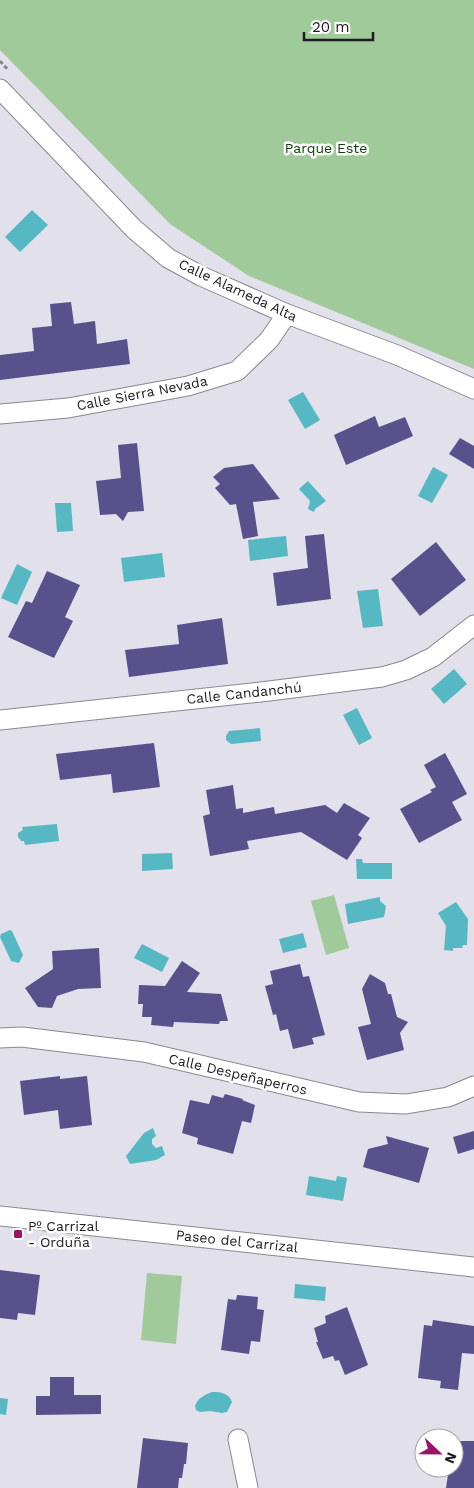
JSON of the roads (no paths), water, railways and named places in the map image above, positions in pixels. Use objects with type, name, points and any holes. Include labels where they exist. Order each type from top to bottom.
[{"type":"street","name":"Calle Alameda Alta","points":[[7,82],[134,229],[168,258],[202,276],[287,314],[397,355],[474,389]]},
{"type":"street","name":"Calle Sierra Nevada","points":[[0,414],[68,408],[170,390],[237,371],[269,340],[287,314]]},
{"type":"street","name":"Calle Candanchú","points":[[0,720],[382,677],[406,670],[432,657],[474,625]]},
{"type":"street","name":"Calle Despeñaperros","points":[[0,1038],[22,1036],[144,1052],[360,1102],[406,1104],[448,1097],[474,1086]]},
{"type":"street","name":"Paseo del Carrizal","points":[[0,1216],[474,1267]]},
{"type":"street","points":[[238,1439],[248,1488]]},
{"type":"water","points":[[32,210],[48,225],[20,252],[5,237]]},
{"type":"water","points":[[303,392],[320,420],[305,429],[288,400]]},
{"type":"water","points":[[433,467],[448,475],[432,503],[418,496]]},
{"type":"water","points":[[308,481],[326,501],[315,509],[314,512],[308,509],[310,501],[299,489]]},
{"type":"water","points":[[55,503],[71,503],[73,531],[57,532]]},
{"type":"water","points":[[286,536],[288,556],[250,561],[248,540]]},
{"type":"water","points":[[162,553],[165,577],[124,582],[121,558]]},
{"type":"water","points":[[17,564],[32,572],[17,605],[1,598]]},
{"type":"water","points":[[378,589],[383,626],[363,628],[357,591]]},
{"type":"water","points":[[454,669],[467,684],[444,704],[431,689]]},
{"type":"water","points":[[357,708],[372,738],[359,745],[343,715]]},
{"type":"water","points":[[260,728],[261,741],[231,744],[226,740],[229,731]]},
{"type":"water","points":[[57,824],[59,841],[25,845],[24,841],[21,841],[18,837],[18,833],[23,830],[22,827]]},
{"type":"water","points":[[172,853],[173,869],[142,871],[142,854]]},
{"type":"water","points":[[356,859],[362,859],[363,863],[392,863],[392,879],[357,879]]},
{"type":"water","points":[[380,897],[380,901],[386,906],[384,917],[348,924],[345,904]]},
{"type":"water","points":[[456,902],[468,919],[467,945],[463,945],[462,948],[453,948],[453,951],[444,950],[446,926],[438,913]]},
{"type":"water","points":[[10,930],[23,955],[19,963],[11,961],[0,937],[1,934]]},
{"type":"water","points":[[303,933],[307,947],[283,953],[279,939]]},
{"type":"water","points":[[142,944],[169,958],[162,972],[134,958]]},
{"type":"water","points":[[153,1128],[156,1136],[152,1139],[152,1144],[156,1148],[162,1146],[165,1155],[156,1160],[130,1164],[126,1156],[144,1133]]},
{"type":"water","points":[[309,1176],[336,1181],[337,1176],[347,1178],[343,1201],[306,1195]]},
{"type":"water","points":[[295,1284],[326,1287],[325,1301],[294,1298]]},
{"type":"water","points":[[212,1392],[224,1394],[231,1399],[232,1402],[227,1412],[200,1412],[196,1410],[195,1406],[198,1401]]},
{"type":"water","points":[[0,1398],[8,1399],[6,1415],[0,1414]]},
{"type":"place","name":"Pº Carrizal - Orduña","points":[[18,1234]]},
{"type":"park label","name":"Parque Este","points":[[326,148]]}]
